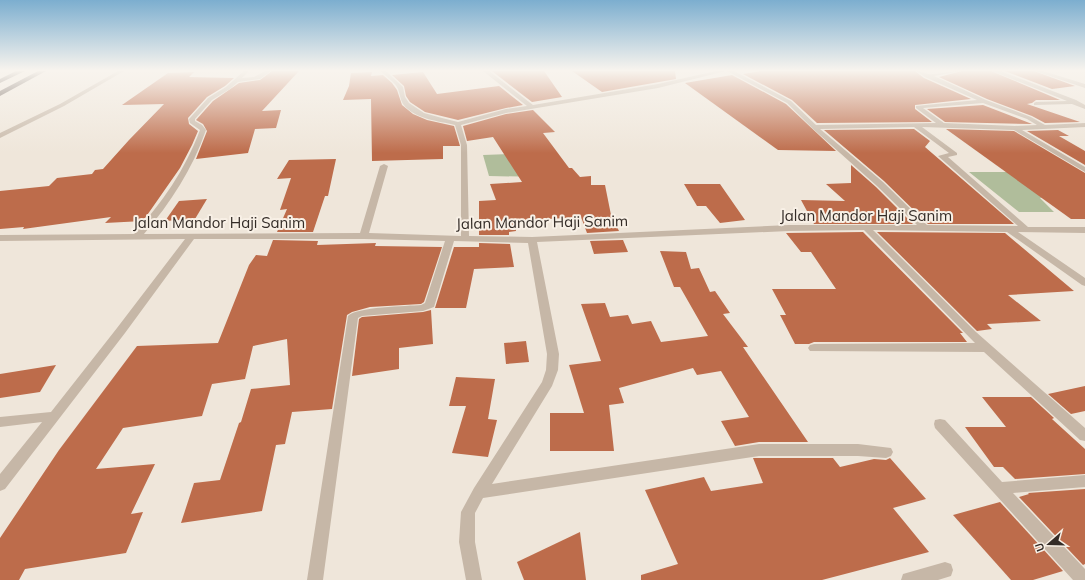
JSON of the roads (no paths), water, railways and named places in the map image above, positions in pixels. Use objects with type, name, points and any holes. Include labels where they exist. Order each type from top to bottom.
[{"type":"street","points":[[0,136],[76,98]]},
{"type":"street","points":[[137,236],[176,190],[190,163],[202,130],[200,126],[192,122],[192,119],[211,98]]},
{"type":"street","points":[[402,98],[414,111],[429,117],[458,124],[484,116],[586,98]]},
{"type":"street","points":[[520,98],[532,107]]},
{"type":"street","points":[[781,98],[789,102],[814,127],[880,184],[925,228]]},
{"type":"street","points":[[977,98],[1013,111],[1043,126]]},
{"type":"street","points":[[1066,98],[1074,101],[1072,102]]},
{"type":"street","points":[[942,125],[918,107],[984,101]]},
{"type":"street","points":[[1036,104],[1072,102],[1085,107]]},
{"type":"street","points":[[458,124],[464,145],[465,238]]},
{"type":"street","points":[[915,125],[955,154],[942,156],[1027,230]]},
{"type":"street","points":[[814,127],[942,125],[1042,128],[1043,126],[1085,125]]},
{"type":"street","points":[[1015,128],[1085,170]]},
{"type":"street","points":[[364,236],[384,166]]},
{"type":"street","points":[[866,227],[907,271],[987,348],[1083,433]]},
{"type":"street","name":"Jalan Mandor Haji Sanim","points":[[0,238],[137,236],[364,236],[532,240],[758,229],[866,227],[1085,230]]},
{"type":"street","points":[[1010,230],[1085,283]]},
{"type":"street","points":[[0,485],[154,287],[191,236]]},
{"type":"street","points":[[315,580],[353,316],[360,314],[424,308],[430,305],[450,238]]},
{"type":"street","points":[[474,580],[467,542],[468,512],[548,383],[552,370],[553,354],[532,240]]},
{"type":"street","points":[[814,348],[987,348]]},
{"type":"street","points":[[0,422],[55,416]]},
{"type":"street","points":[[940,424],[1084,580]]},
{"type":"street","points":[[479,492],[759,450],[858,450],[886,452]]},
{"type":"street","points":[[999,488],[1085,481]]},
{"type":"street","points":[[909,580],[945,570]]}]
